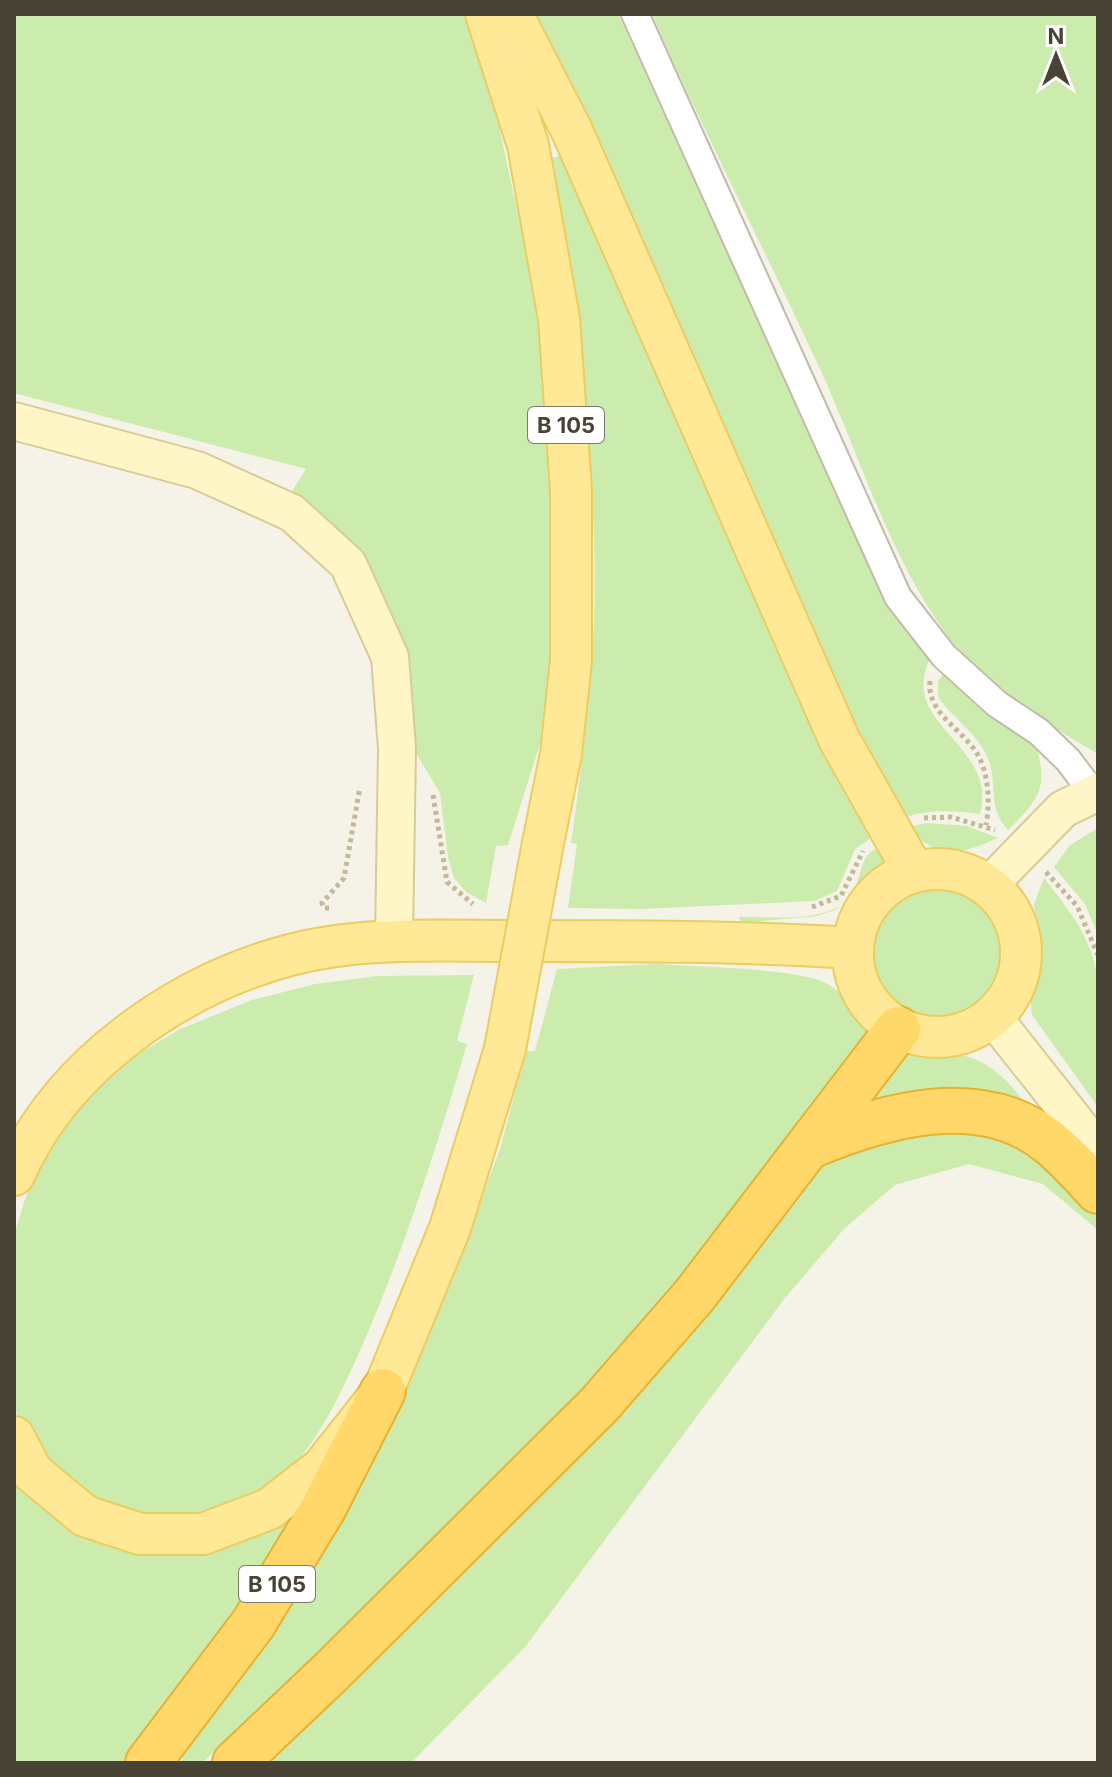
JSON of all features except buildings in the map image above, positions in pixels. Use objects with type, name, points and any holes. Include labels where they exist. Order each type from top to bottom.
[{"type":"highway","points":[[235,1763],[343,1661],[599,1405],[694,1296],[898,1029]]},
{"type":"highway","points":[[808,1147],[866,1123],[919,1112],[969,1112],[1009,1122],[1049,1141],[1098,1191]]},
{"type":"highway","name":"B 105","points":[[148,1763],[253,1624],[323,1509],[383,1391]]},
{"type":"main road","name":"B 105","points":[[383,1391],[450,1228],[505,1049],[561,754],[571,661],[571,490],[559,319],[530,159],[486,14]]},
{"type":"main road","points":[[512,14],[572,131],[839,739],[914,872]]},
{"type":"main road","points":[[953,871],[988,886],[1006,903],[1017,926],[1022,950],[1019,975],[1009,998],[974,1029],[952,1035],[929,1036],[898,1029],[873,1007],[861,989],[853,948],[857,927],[878,892],[914,872],[953,871]]},
{"type":"main road","points":[[14,1175],[25,1149],[68,1093],[136,1026],[213,985],[290,955],[394,941],[710,940],[853,948]]},
{"type":"main road","points":[[14,1437],[32,1472],[85,1516],[140,1534],[203,1534],[269,1509],[322,1468],[383,1391]]},
{"type":"street","points":[[635,14],[898,597],[944,656],[997,704],[1039,732],[1096,792],[1063,809],[988,886]]},
{"type":"street","points":[[14,421],[197,470],[292,513],[348,564],[390,657],[397,748],[394,941]]},
{"type":"street","points":[[992,1016],[1098,1150]]},
{"type":"path","points":[[944,656],[931,676],[932,701],[978,755],[986,773],[986,825]]},
{"type":"path","points":[[1021,850],[1077,906],[1098,955]]},
{"type":"green space","points":[[14,14],[464,14],[498,121],[537,305],[551,497],[551,655],[543,734],[508,845],[496,846],[486,903],[466,892],[454,878],[448,857],[440,793],[416,753],[410,700],[322,517],[292,491],[306,469],[14,393]]},
{"type":"green space","points":[[533,14],[618,14],[872,572],[912,639],[930,659],[923,682],[927,701],[936,719],[976,770],[982,790],[980,814],[939,811],[900,819],[863,753]]},
{"type":"green space","points":[[652,14],[1098,14],[1098,754],[1059,731],[999,688],[964,656],[929,608],[878,509],[821,371]]},
{"type":"green space","points":[[565,154],[657,376],[724,525],[874,836],[855,849],[837,891],[814,901],[642,909],[568,908],[577,844],[571,843],[589,692],[595,578],[582,397],[546,160]]},
{"type":"green space","points":[[944,672],[1036,745],[1041,773],[1038,793],[1008,830],[997,812],[986,754],[938,697],[938,682]]},
{"type":"green space","points":[[926,823],[967,826],[998,838],[960,851],[940,850],[906,828]]},
{"type":"green space","points":[[1098,828],[1098,935],[1085,904],[1054,867],[1070,845]]},
{"type":"green space","points":[[878,847],[889,863],[844,902],[852,894],[867,857]]},
{"type":"green space","points":[[1044,878],[1082,932],[1096,970],[1101,1008],[1098,1107],[1032,1015],[1030,995],[1037,950],[1034,904]]},
{"type":"green space","points":[[937,885],[962,890],[984,904],[998,926],[1003,951],[998,976],[984,998],[962,1012],[937,1017],[912,1012],[890,998],[876,976],[871,951],[876,926],[890,904],[912,890]]},
{"type":"green space","points":[[841,904],[835,910],[817,916],[741,923],[739,917],[800,917],[830,911]]},
{"type":"green space","points":[[658,964],[770,971],[812,978],[840,993],[875,1031],[707,1258],[441,1543],[202,1763],[181,1763],[187,1746],[395,1412],[439,1311],[500,1149],[526,1051],[535,1051],[557,969]]},
{"type":"green space","points":[[474,975],[457,1041],[467,1044],[408,1228],[381,1301],[345,1383],[322,1427],[303,1454],[267,1488],[245,1501],[222,1512],[174,1522],[125,1515],[105,1508],[70,1487],[30,1443],[14,1405],[14,1235],[26,1196],[51,1146],[81,1105],[125,1062],[180,1029],[252,1000],[315,984],[377,976]]},
{"type":"green space","points":[[922,1051],[958,1054],[986,1064],[1008,1083],[1031,1111],[854,1107],[900,1057]]},
{"type":"green space","points":[[885,1131],[997,1132],[1098,1202],[1098,1230],[1043,1184],[969,1164],[895,1185],[844,1229],[785,1298],[525,1647],[411,1763],[255,1763],[794,1185],[828,1159]]},
{"type":"green space","points":[[14,1463],[64,1515],[295,1513],[294,1520],[179,1691],[122,1763],[14,1763]]}]
